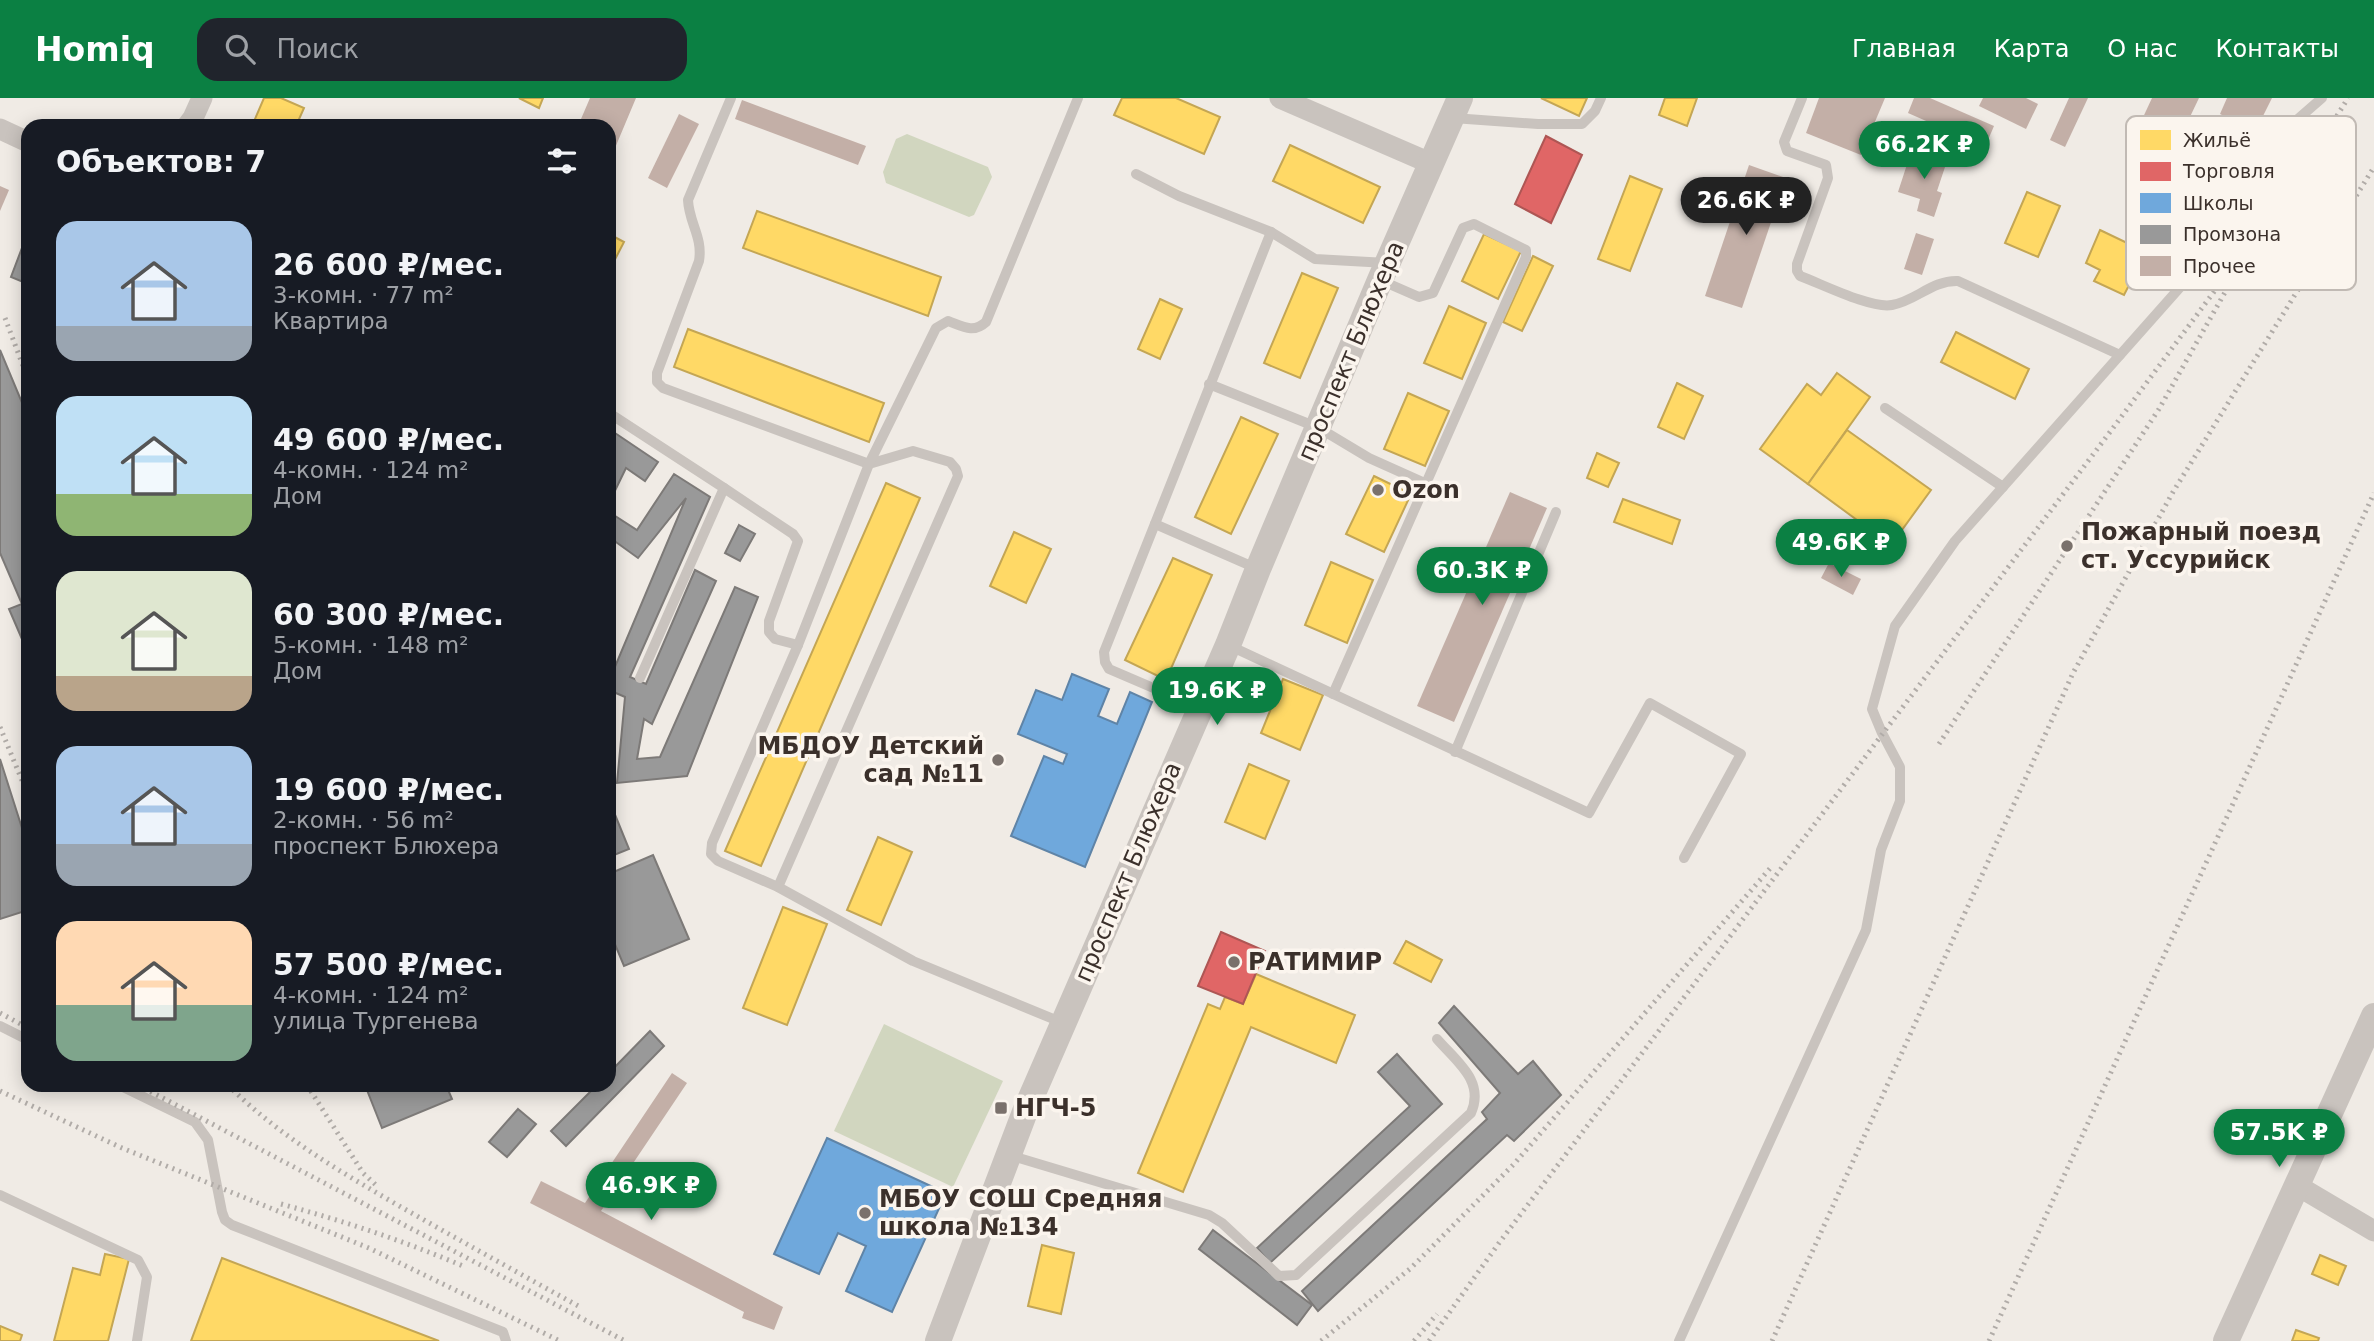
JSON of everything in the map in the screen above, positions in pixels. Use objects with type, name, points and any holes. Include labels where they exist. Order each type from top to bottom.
[{"type":"street","points":[[192,119],[202,98]]},
{"type":"street","points":[[1280,98],[1430,163]]},
{"type":"street","name":"проспект Блюхера","points":[[938,1341],[1063,1023],[1228,645],[1455,108]]},
{"type":"street","points":[[0,130],[21,139]]},
{"type":"street","points":[[2226,1341],[2374,1016]]},
{"type":"street","points":[[2298,1186],[2374,1231]]},
{"type":"lane","points":[[731,98],[688,200],[689,212],[701,243],[699,261],[657,373],[657,382],[663,388],[869,464],[913,451],[950,462],[957,469],[958,476],[778,887]]},
{"type":"lane","points":[[1063,1023],[913,961],[778,887],[718,861],[711,853],[712,843],[798,645],[869,464],[936,328],[948,321],[971,330],[980,328],[985,323],[1078,98]]},
{"type":"lane","points":[[1455,108],[1538,124],[1582,124],[1595,111],[1601,98]]},
{"type":"lane","points":[[1802,98],[1784,142],[1787,151],[1826,165],[1828,178],[1797,264],[1800,276],[1878,306],[1895,305],[1944,281],[1958,281],[2120,355]]},
{"type":"lane","points":[[2301,116],[2322,98]]},
{"type":"lane","points":[[1136,174],[1179,196],[1271,232],[1315,259],[1384,272],[1419,297],[1433,293],[1463,228],[1468,225],[1474,224],[1526,250],[1526,257],[1333,694]]},
{"type":"lane","points":[[1200,708],[1109,669],[1104,652],[1271,232]]},
{"type":"lane","points":[[1679,1341],[1866,930],[1881,850],[1900,801],[1900,766],[1872,709],[1895,626],[1955,541],[2178,290]]},
{"type":"lane","points":[[1209,384],[1319,428],[1369,458],[1427,484]]},
{"type":"lane","points":[[1885,408],[2003,487]]},
{"type":"lane","points":[[616,418],[793,534],[798,541],[769,621],[769,632],[775,639],[798,645]]},
{"type":"lane","points":[[640,678],[724,488]]},
{"type":"lane","points":[[1455,752],[1556,512]]},
{"type":"lane","points":[[1155,524],[1258,569]]},
{"type":"lane","points":[[1228,645],[1589,813],[1650,703],[1741,754],[1684,858]]},
{"type":"lane","points":[[0,1026],[21,1036]]},
{"type":"lane","points":[[1009,1155],[1209,1215],[1222,1223],[1279,1276],[1296,1275],[1471,1113],[1477,1094],[1474,1083],[1437,1039]]},
{"type":"lane","points":[[133,1092],[195,1122],[203,1131],[208,1140],[222,1212],[225,1220],[232,1225],[503,1332],[506,1341]]},
{"type":"lane","points":[[0,1195],[138,1260],[147,1277],[138,1341]]},
{"type":"green space","points":[[907,134],[988,167],[992,177],[974,215],[969,217],[886,183],[883,172],[896,139]]},
{"type":"green space","points":[[884,1024],[1003,1081],[953,1187],[834,1131]]},
{"type":"building: Жильё","points":[[264,98],[281,98],[304,108],[299,119],[255,119]]},
{"type":"building: Жильё","points":[[519,98],[543,98],[539,108]]},
{"type":"building: Жильё","points":[[1122,98],[1176,98],[1220,117],[1204,154],[1114,115]]},
{"type":"building: Жильё","points":[[1541,98],[1587,98],[1579,116]]},
{"type":"building: Жильё","points":[[1665,98],[1697,98],[1687,126],[1659,115]]},
{"type":"building: Жильё","points":[[1290,145],[1380,187],[1363,223],[1273,181]]},
{"type":"building: Жильё","points":[[1630,176],[1662,189],[1630,271],[1598,259]]},
{"type":"building: Жильё","points":[[2027,192],[2060,206],[2038,257],[2005,243]]},
{"type":"building: Жильё","points":[[757,211],[941,277],[928,316],[743,248]]},
{"type":"building: Жильё","points":[[2100,230],[2126,242],[2127,290],[2124,295],[2094,281],[2100,270],[2086,263]]},
{"type":"building: Жильё","points":[[1484,234],[1521,251],[1498,299],[1462,281]]},
{"type":"building: Жильё","points":[[616,238],[624,242],[616,257]]},
{"type":"building: Жильё","points":[[1533,256],[1553,266],[1522,331],[1503,322]]},
{"type":"building: Жильё","points":[[1302,273],[1338,288],[1300,378],[1264,363]]},
{"type":"building: Жильё","points":[[1160,299],[1182,309],[1160,359],[1138,349]]},
{"type":"building: Жильё","points":[[1449,306],[1486,323],[1462,379],[1424,363]]},
{"type":"building: Жильё","points":[[688,329],[884,403],[869,442],[674,367]]},
{"type":"building: Жильё","points":[[1956,332],[2029,369],[2015,399],[1941,362]]},
{"type":"building: Жильё","points":[[1837,373],[1870,397],[1808,484],[1760,449],[1807,384],[1821,395]]},
{"type":"building: Жильё","points":[[1677,383],[1703,396],[1684,439],[1658,427]]},
{"type":"building: Жильё","points":[[1408,393],[1449,411],[1425,466],[1384,449]]},
{"type":"building: Жильё","points":[[1241,417],[1278,434],[1231,534],[1195,517]]},
{"type":"building: Жильё","points":[[1847,430],[1931,490],[1891,545],[1808,484]]},
{"type":"building: Жильё","points":[[1597,453],[1619,463],[1608,487],[1587,478]]},
{"type":"building: Жильё","points":[[1374,476],[1411,494],[1384,552],[1346,534]]},
{"type":"building: Жильё","points":[[886,483],[920,498],[761,866],[725,851]]},
{"type":"building: Жильё","points":[[1623,499],[1680,520],[1672,544],[1614,522]]},
{"type":"building: Жильё","points":[[1014,532],[1051,549],[1026,603],[990,586]]},
{"type":"building: Жильё","points":[[1173,558],[1212,575],[1166,680],[1125,660]]},
{"type":"building: Жильё","points":[[1331,562],[1373,580],[1347,643],[1305,625]]},
{"type":"building: Жильё","points":[[1283,679],[1323,695],[1300,750],[1261,733]]},
{"type":"building: Жильё","points":[[1249,764],[1289,781],[1265,839],[1225,822]]},
{"type":"building: Жильё","points":[[878,837],[912,852],[881,925],[847,910]]},
{"type":"building: Жильё","points":[[783,907],[827,924],[787,1025],[743,1008]]},
{"type":"building: Жильё","points":[[1406,941],[1442,960],[1431,982],[1394,963]]},
{"type":"building: Жильё","points":[[1256,974],[1355,1015],[1336,1063],[1251,1027],[1183,1192],[1138,1173],[1208,1004],[1220,1009],[1225,997],[1243,1004]]},
{"type":"building: Жильё","points":[[1042,1245],[1074,1253],[1061,1314],[1028,1306]]},
{"type":"building: Жильё","points":[[105,1254],[129,1259],[108,1341],[54,1341],[73,1268],[100,1275]]},
{"type":"building: Жильё","points":[[2320,1255],[2346,1266],[2338,1285],[2312,1274]]},
{"type":"building: Жильё","points":[[222,1258],[439,1341],[191,1341]]},
{"type":"building: Жильё","points":[[0,1326],[22,1335],[20,1341],[0,1341]]},
{"type":"building: Жильё","points":[[2296,1330],[2319,1338],[2318,1341],[2292,1341]]},
{"type":"building: Торговля","points":[[1546,136],[1582,155],[1551,223],[1515,204]]},
{"type":"building: Торговля","name":"РАТИМИР","points":[[1221,932],[1265,951],[1243,1004],[1198,986]]},
{"type":"building: Школы","points":[[1072,674],[1109,689],[1098,716],[1117,724],[1130,692],[1152,702],[1085,867],[1011,836],[1044,756],[1063,764],[1067,754],[1018,734],[1036,690],[1062,700]]},
{"type":"building: Школы","name":"МБОУ СОШ Средняя школа №134","points":[[827,1138],[946,1193],[892,1312],[846,1291],[866,1246],[838,1233],[819,1274],[774,1254]]},
{"type":"building: Промзона","points":[[21,251],[21,281],[11,277]]},
{"type":"building: Промзона","points":[[0,350],[21,400],[21,602],[0,553]]},
{"type":"building: Промзона","points":[[616,434],[658,462],[645,481],[626,468],[616,489]]},
{"type":"building: Промзона","points":[[674,474],[710,497],[630,677],[646,684],[695,570],[716,581],[652,724],[644,719],[637,759],[660,757],[735,587],[758,597],[687,776],[617,783],[625,697],[616,693],[616,664],[686,498],[638,558],[616,542],[616,516],[637,530]]},
{"type":"building: Промзона","points":[[739,525],[755,534],[740,561],[725,553]]},
{"type":"building: Промзона","points":[[21,604],[21,637],[9,609]]},
{"type":"building: Промзона","points":[[0,759],[21,825],[21,912],[0,919]]},
{"type":"building: Промзона","points":[[616,817],[629,849],[616,854]]},
{"type":"building: Промзона","points":[[653,855],[689,939],[624,966],[616,947],[616,871]]},
{"type":"building: Промзона","points":[[1454,1006],[1518,1074],[1533,1061],[1561,1095],[1514,1141],[1507,1135],[1318,1311],[1302,1291],[1487,1119],[1482,1112],[1500,1093],[1439,1023]]},
{"type":"building: Промзона","points":[[650,1031],[664,1046],[566,1146],[551,1131],[590,1092],[616,1092],[616,1066]]},
{"type":"building: Промзона","points":[[1397,1054],[1442,1104],[1270,1263],[1257,1248],[1410,1106],[1378,1072]]},
{"type":"building: Промзона","points":[[368,1092],[449,1092],[452,1099],[382,1128]]},
{"type":"building: Промзона","points":[[518,1109],[536,1124],[507,1157],[489,1142]]},
{"type":"building: Промзона","points":[[1213,1230],[1312,1305],[1297,1325],[1199,1249]]},
{"type":"building: Прочее","points":[[590,98],[636,98],[616,146],[616,119],[581,119]]},
{"type":"building: Прочее","points":[[1819,98],[1885,98],[1861,155],[1806,133]]},
{"type":"building: Прочее","points":[[1914,98],[1930,98],[1994,126],[1985,147],[1908,113]]},
{"type":"building: Прочее","points":[[1983,98],[2026,98],[2038,104],[2026,129],[1979,106]]},
{"type":"building: Прочее","points":[[2069,98],[2088,98],[2065,147],[2050,140]]},
{"type":"building: Прочее","points":[[2152,98],[2199,98],[2190,116],[2144,116]]},
{"type":"building: Прочее","points":[[2227,98],[2272,98],[2263,116],[2220,114]]},
{"type":"building: Прочее","points":[[742,100],[866,146],[858,165],[735,119]]},
{"type":"building: Прочее","points":[[679,114],[699,124],[667,188],[648,178]]},
{"type":"building: Прочее","points":[[1912,149],[1947,161],[1937,191],[1942,193],[1934,217],[1917,211],[1920,199],[1898,192]]},
{"type":"building: Прочее","points":[[1749,165],[1786,178],[1742,308],[1705,296]]},
{"type":"building: Прочее","points":[[0,186],[9,190],[0,211]]},
{"type":"building: Прочее","points":[[1916,233],[1934,239],[1922,275],[1904,269]]},
{"type":"building: Прочее","points":[[1510,492],[1547,508],[1454,722],[1417,706]]},
{"type":"building: Прочее","points":[[1829,563],[1861,579],[1853,595],[1821,578]]},
{"type":"building: Прочее","points":[[672,1073],[687,1083],[601,1211],[783,1307],[774,1330],[742,1318],[744,1312],[530,1203],[541,1181],[585,1203]]},
{"type":"railway","points":[[2337,116],[2348,98]]},
{"type":"railway","points":[[2356,196],[2374,167]]},
{"type":"railway","points":[[1429,1341],[1499,1243],[2215,290]]},
{"type":"railway","points":[[1939,744],[2159,409],[2226,290]]},
{"type":"railway","points":[[1772,1341],[2073,673],[2173,492],[2298,290]]},
{"type":"railway","points":[[5,318],[21,360]]},
{"type":"railway","points":[[1989,1341],[2374,493]]},
{"type":"railway","points":[[0,727],[21,778]]},
{"type":"railway","points":[[1321,1341],[1411,1268],[1514,1164],[1773,865]]},
{"type":"railway","points":[[0,1013],[21,1024]]},
{"type":"railway","points":[[0,1091],[122,1148],[369,1248],[560,1341]]},
{"type":"railway","points":[[151,1092],[625,1341]]},
{"type":"railway","points":[[236,1092],[268,1121],[332,1166],[582,1308]]},
{"type":"railway","points":[[311,1092],[363,1173],[376,1185]]},
{"type":"railway","points":[[281,1204],[374,1232],[463,1266]]},
{"type":"railway","points":[[1414,1341],[1437,1314]]},
{"type":"place","name":"Ozon","points":[[1378,490]]},
{"type":"place","name":"Пожарный поезд ст. Уссурийск","points":[[2067,546]]},
{"type":"place","name":"МБДОУ Детский сад №11","points":[[998,760]]},
{"type":"place","name":"РАТИМИР","points":[[1234,962]]},
{"type":"place","name":"НГЧ-5","points":[[1001,1108]]},
{"type":"place","name":"МБОУ СОШ Средняя школа №134","points":[[865,1213]]}]
